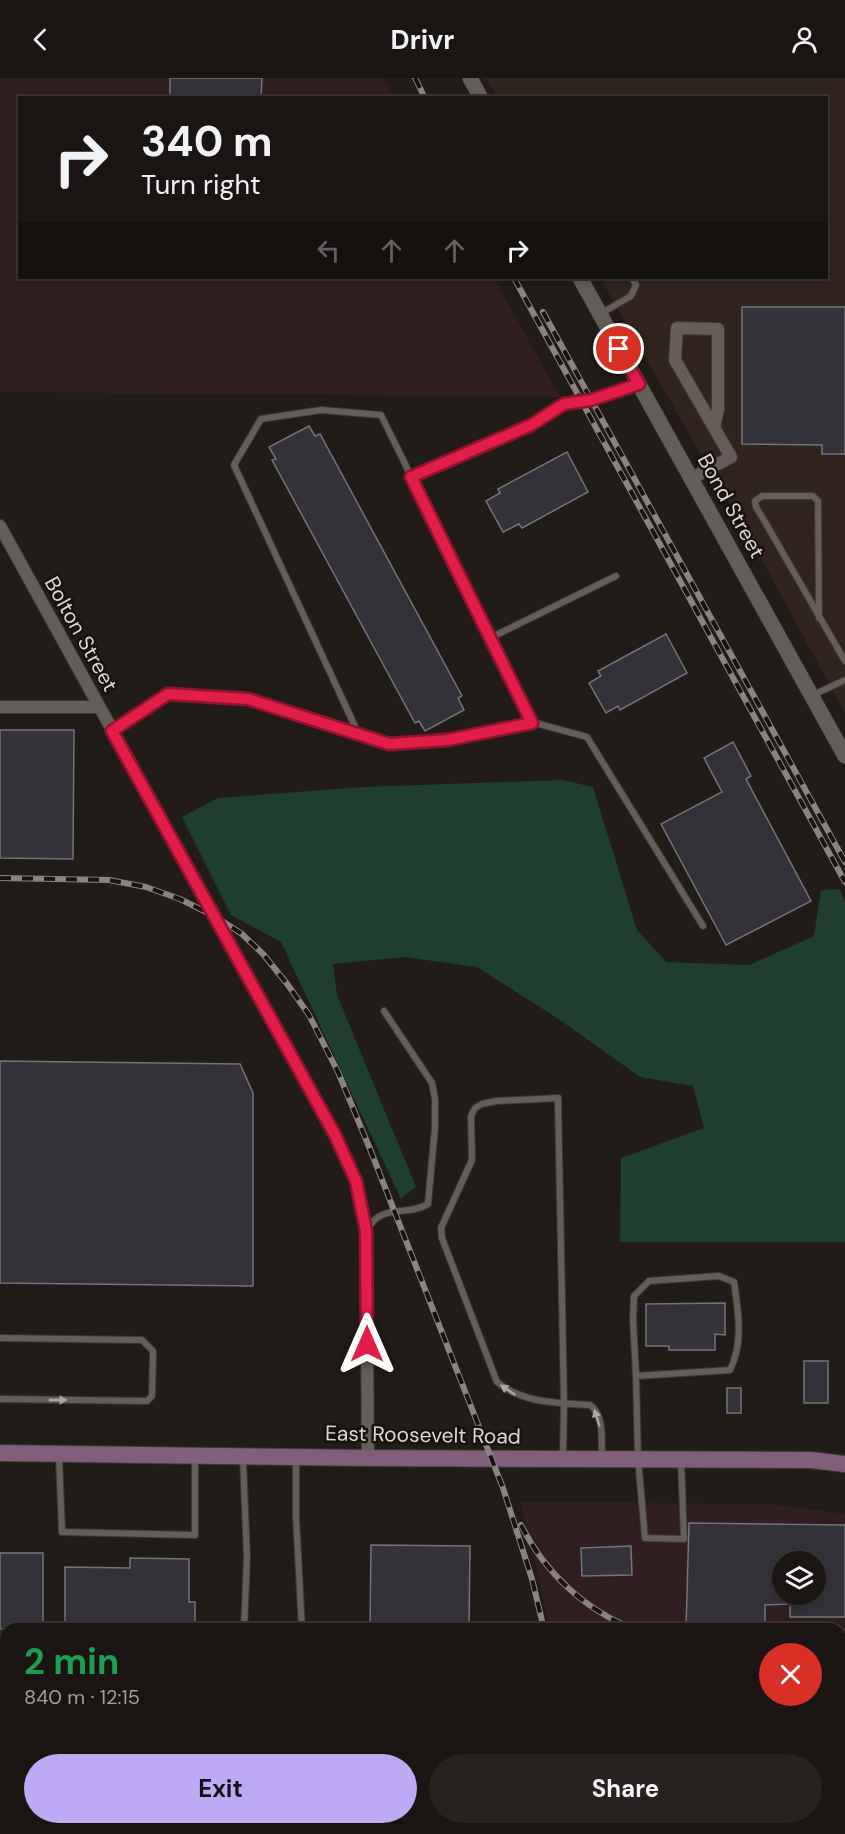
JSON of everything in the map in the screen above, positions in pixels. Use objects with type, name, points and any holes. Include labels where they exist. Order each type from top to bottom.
[{"type":"main road","name":"East Roosevelt Road","points":[[0,1453],[368,1458],[811,1460],[845,1464]]},
{"type":"street","points":[[470,78],[480,96]]},
{"type":"street","name":"Bond Street","points":[[581,279],[845,756]]},
{"type":"street","points":[[692,478],[730,457],[675,360],[677,328],[718,329],[718,409],[714,428]]},
{"type":"street","name":"Bolton Street","points":[[0,526],[335,1135],[356,1181],[366,1231],[368,1458]]},
{"type":"street","points":[[0,706],[99,707]]},
{"type":"lane","points":[[600,314],[631,296],[636,285],[633,279]]},
{"type":"lane","points":[[411,477],[531,425],[564,404],[591,400],[639,384]]},
{"type":"lane","points":[[359,735],[234,465],[261,420],[321,410],[381,415],[532,723]]},
{"type":"lane","points":[[819,618],[818,501],[813,496],[762,496],[756,501],[756,507],[819,618],[845,661]]},
{"type":"lane","points":[[490,638],[616,576]]},
{"type":"lane","points":[[812,695],[845,680]]},
{"type":"lane","points":[[112,731],[168,694],[248,699],[389,744],[447,740],[532,723],[587,737],[703,926]]},
{"type":"lane","points":[[366,1231],[370,1223],[382,1214],[394,1210],[420,1209],[428,1204],[433,1158],[435,1099],[432,1083],[384,1011]]},
{"type":"lane","points":[[563,1459],[564,1404],[558,1098],[496,1101],[475,1108],[471,1116],[472,1160],[441,1228],[442,1238],[497,1382],[520,1397],[564,1404],[590,1405],[598,1413],[600,1421],[602,1459]]},
{"type":"lane","points":[[636,1376],[730,1370],[735,1359],[740,1318],[734,1282],[719,1276],[649,1281],[634,1296],[638,1459],[645,1538],[684,1539],[681,1459]]},
{"type":"lane","points":[[0,1338],[142,1340],[153,1351],[152,1396],[147,1401],[0,1399]]},
{"type":"lane","points":[[58,1453],[62,1532],[195,1535],[195,1454]]},
{"type":"lane","points":[[243,1455],[247,1558],[244,1623]]},
{"type":"lane","points":[[296,1456],[296,1517],[302,1623]]},
{"type":"shaded area","points":[[0,78],[384,78],[393,96],[18,96],[18,279],[495,279],[560,397],[0,392]]},
{"type":"shaded area","points":[[485,78],[845,78],[845,713],[769,573],[601,279],[828,279],[828,96],[496,96]]},
{"type":"shaded area","points":[[521,1502],[770,1504],[845,1514],[845,1623],[549,1623]]},
{"type":"green space","points":[[563,780],[593,787],[637,930],[666,962],[749,965],[814,936],[821,890],[839,889],[845,901],[845,1242],[620,1242],[621,1158],[704,1128],[693,1086],[640,1077],[560,1020],[477,967],[404,957],[333,964],[337,995],[416,1187],[401,1199],[281,942],[231,915],[182,817],[218,798],[364,787]]},
{"type":"building","points":[[170,78],[262,78],[261,96],[170,96]]},
{"type":"building","points":[[742,307],[845,307],[845,454],[822,454],[822,445],[742,444]]},
{"type":"building","points":[[309,426],[315,436],[320,434],[462,696],[458,698],[464,710],[425,731],[419,721],[415,723],[272,460],[276,459],[269,447]]},
{"type":"building","points":[[567,452],[588,492],[522,528],[519,524],[503,532],[486,501],[500,493],[498,489]]},
{"type":"building","points":[[666,634],[687,673],[620,710],[618,706],[606,713],[589,683],[601,676],[598,671]]},
{"type":"building","points":[[0,730],[74,730],[73,859],[0,858]]},
{"type":"building","points":[[733,742],[751,776],[746,779],[811,901],[726,945],[661,824],[722,792],[704,758]]},
{"type":"building","points":[[0,1061],[240,1064],[253,1093],[253,1286],[0,1283]]},
{"type":"building","points":[[725,1303],[725,1335],[715,1334],[715,1350],[669,1350],[669,1346],[646,1346],[646,1304]]},
{"type":"building","points":[[804,1361],[828,1361],[828,1403],[804,1403]]},
{"type":"building","points":[[727,1388],[741,1388],[741,1413],[727,1413]]},
{"type":"building","points":[[689,1523],[845,1525],[845,1617],[790,1617],[790,1605],[826,1605],[826,1551],[772,1551],[772,1605],[765,1605],[765,1623],[686,1623]]},
{"type":"building","points":[[371,1545],[470,1546],[469,1623],[370,1623]]},
{"type":"building","points":[[631,1546],[632,1575],[582,1576],[581,1548]]},
{"type":"building","points":[[0,1553],[43,1553],[43,1623],[0,1623]]},
{"type":"building","points":[[130,1558],[189,1559],[189,1602],[195,1602],[195,1623],[65,1623],[65,1567],[130,1568]]},
{"type":"railway","points":[[415,78],[424,96]]},
{"type":"railway","points":[[515,279],[845,882]]},
{"type":"railway","points":[[543,312],[845,862]]},
{"type":"railway","points":[[0,878],[109,880],[146,887],[180,899],[216,917],[242,934],[263,954],[288,985],[309,1015],[338,1072],[370,1149],[503,1488],[532,1579],[543,1623]]},
{"type":"railway","points":[[521,1525],[542,1559],[568,1588],[599,1611],[620,1623]]},
{"type":"route","points":[[367,1344],[366,1231],[356,1181],[335,1135],[112,731],[168,694],[248,699],[389,744],[447,740],[532,723],[411,477],[531,425],[564,404],[591,400],[639,384],[619,349]]}]
